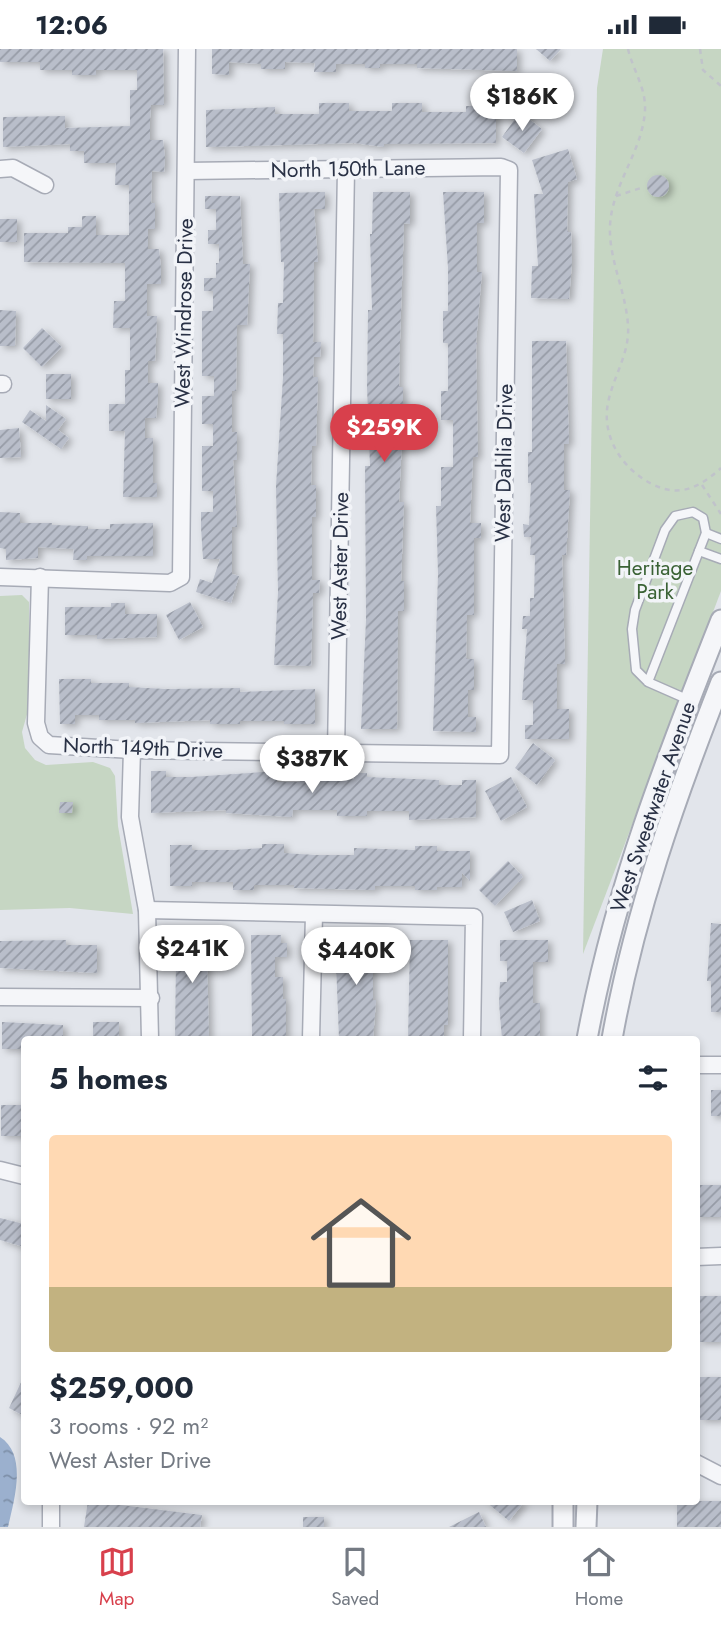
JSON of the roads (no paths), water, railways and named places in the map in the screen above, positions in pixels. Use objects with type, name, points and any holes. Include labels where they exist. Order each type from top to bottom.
[{"type":"street","name":"West Windrose Drive","points":[[40,577],[170,583],[181,577],[187,49]]},
{"type":"street","name":"North 150th Lane","points":[[186,171],[501,167],[509,170]]},
{"type":"street","points":[[0,169],[13,168],[45,185]]},
{"type":"street","name":"West Aster Drive","points":[[336,753],[346,169]]},
{"type":"street","name":"West Dahlia Drive","points":[[500,755],[509,170]]},
{"type":"street","points":[[0,577],[40,577]]},
{"type":"street","name":"North 149th Drive","points":[[40,577],[36,723],[40,737],[49,745],[132,750],[500,755]]},
{"type":"street","name":"West Sweetwater Avenue","points":[[588,1036],[603,960],[633,850],[721,620]]},
{"type":"street","name":"West Sweetwater Avenue","points":[[613,1036],[623,978],[646,892],[685,774],[721,682]]},
{"type":"street","points":[[132,750],[131,817],[147,910],[150,1036]]},
{"type":"street","points":[[147,910],[474,917],[472,1036]]},
{"type":"street","points":[[312,1036],[314,914]]},
{"type":"street","points":[[0,997],[151,998]]},
{"type":"street","points":[[700,1065],[721,1065]]},
{"type":"street","points":[[0,1170],[21,1175]]},
{"type":"street","points":[[700,1257],[721,1256]]},
{"type":"street","points":[[700,1465],[721,1476]]},
{"type":"street","points":[[51,1505],[51,1527]]},
{"type":"street","points":[[563,1527],[564,1505]]},
{"type":"street","points":[[586,1527],[587,1505]]},
{"type":"lane","points":[[649,682],[706,533],[703,518],[693,512],[675,516],[665,530],[635,610],[632,629],[636,670],[649,682],[690,700]]},
{"type":"lane","points":[[706,533],[721,539]]},
{"type":"lane","points":[[699,551],[721,559]]},
{"type":"water","points":[[0,1437],[9,1445],[16,1466],[17,1479],[8,1527],[0,1527]]},
{"type":"park label","name":"Heritage Park","points":[[655,580]]}]
